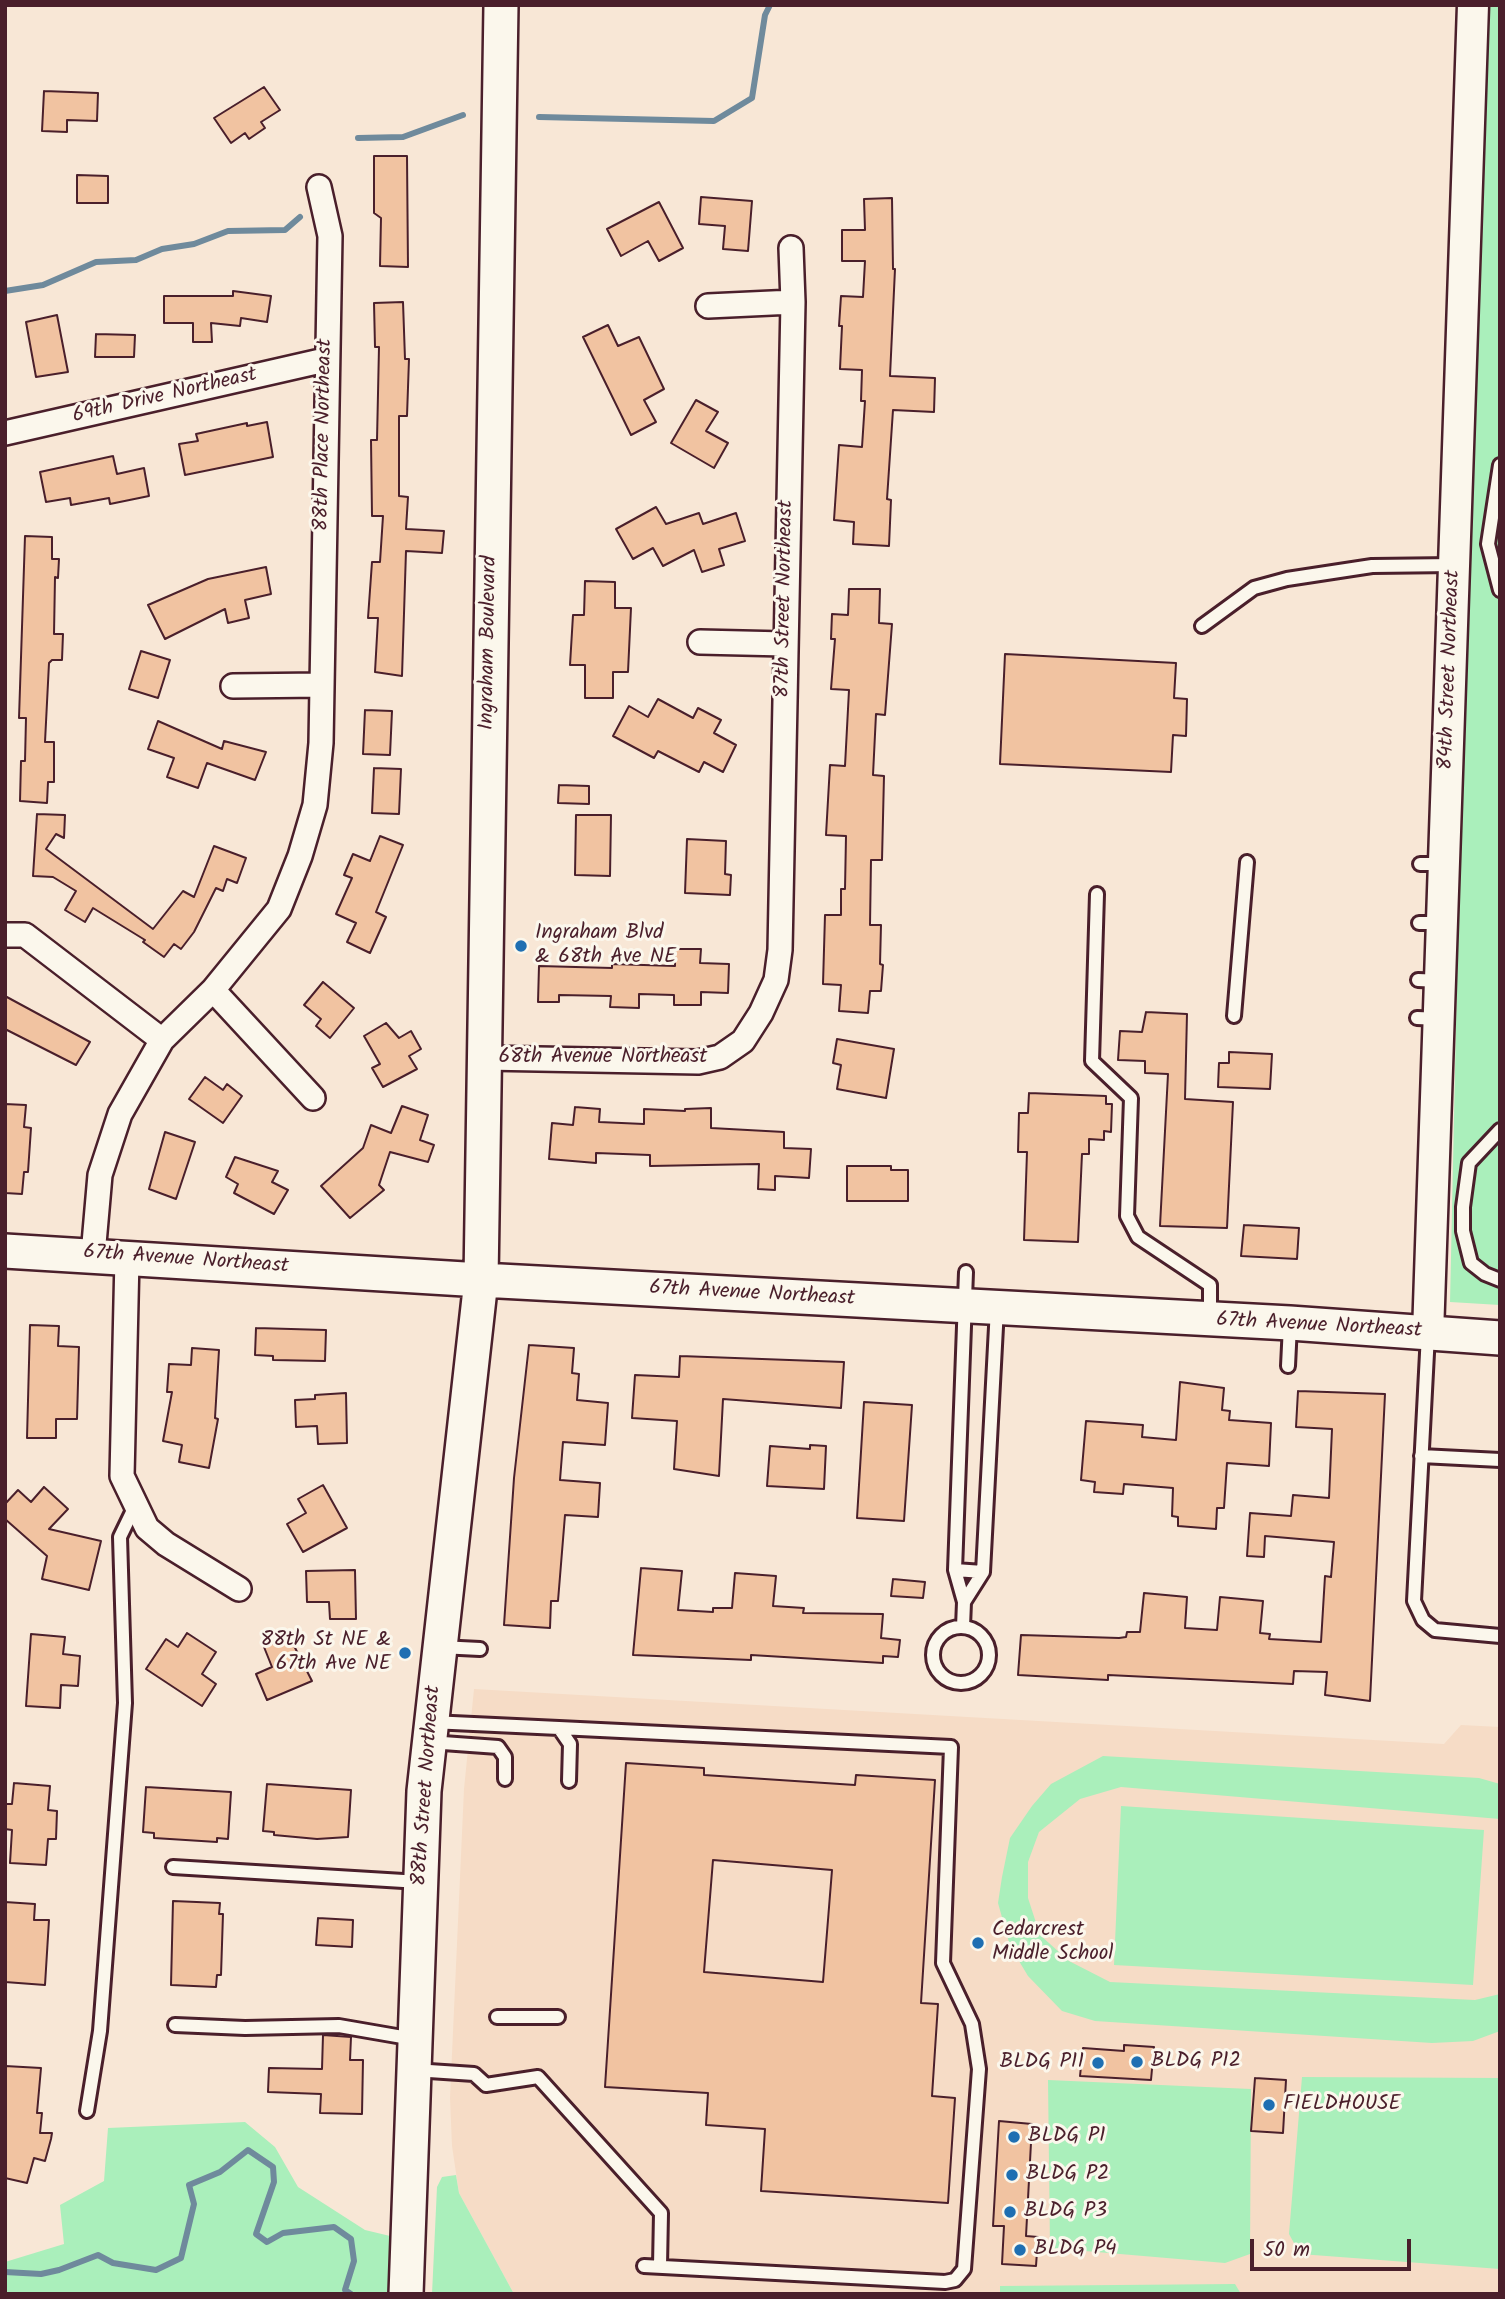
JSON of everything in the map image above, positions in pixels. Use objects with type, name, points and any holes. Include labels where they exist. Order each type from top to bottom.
[{"type":"main road","name":"Ingraham Boulevard","points":[[481,1280],[500,5]]},
{"type":"main road","name":"67th Avenue Northeast","points":[[5,1251],[1210,1321],[1290,1323],[1500,1338]]},
{"type":"main road","name":"88th Street Northeast","points":[[406,2294],[420,1882],[430,1732],[481,1280]]},
{"type":"street","name":"84th Street Northeast","points":[[1428,1334],[1435,997],[1431,923],[1432,864],[1453,771],[1455,565],[1473,5]]},
{"type":"street","name":"88th Place Northeast","points":[[93,1255],[100,1174],[120,1114],[162,1040],[213,990],[279,909],[300,856],[315,804],[321,743],[325,360],[330,236],[318,187]]},
{"type":"street","name":"87th Street Northeast","points":[[780,950],[793,302],[791,248]]},
{"type":"street","points":[[708,306],[793,302]]},
{"type":"street","name":"69th Drive Northeast","points":[[5,433],[325,360]]},
{"type":"street","points":[[700,642],[785,644]]},
{"type":"street","points":[[233,686],[321,685]]},
{"type":"street","points":[[5,935],[25,935],[162,1040]]},
{"type":"street","name":"68th Avenue Northeast","points":[[485,1058],[698,1062],[720,1057],[743,1041],[761,1013],[776,981],[780,950]]},
{"type":"street","points":[[213,990],[313,1098]]},
{"type":"street","points":[[127,1258],[122,1476],[147,1528],[166,1544],[239,1589]]},
{"type":"lane","points":[[1500,465],[1488,544],[1500,590]]},
{"type":"lane","points":[[1202,626],[1254,588],[1287,579],[1372,566],[1455,565]]},
{"type":"lane","points":[[1234,1016],[1247,862]]},
{"type":"lane","points":[[1097,894],[1092,1061],[1131,1098],[1127,1216],[1138,1237],[1210,1286],[1210,1321]]},
{"type":"lane","points":[[1500,1130],[1469,1163],[1462,1207],[1463,1231],[1471,1263],[1485,1274],[1500,1280]]},
{"type":"lane","points":[[964,1602],[983,1572],[981,1308],[966,1272]]},
{"type":"lane","points":[[962,1627],[964,1602],[955,1570],[981,1308]]},
{"type":"lane","points":[[1288,1366],[1290,1323]]},
{"type":"lane","points":[[1428,1334],[1414,1592],[1417,1611],[1434,1630],[1500,1636]]},
{"type":"lane","points":[[1421,1456],[1500,1460]]},
{"type":"lane","points":[[87,2111],[100,2031],[125,1703],[120,1536],[135,1506]]},
{"type":"lane","points":[[955,1570],[983,1572]]},
{"type":"lane","points":[[962,1627],[972,1629],[987,1642],[989,1661],[979,1678],[960,1683],[942,1676],[933,1659],[937,1640],[953,1628],[962,1627]]},
{"type":"lane","points":[[439,1647],[480,1649]]},
{"type":"lane","points":[[558,1728],[570,1744],[569,1781]]},
{"type":"lane","points":[[430,1732],[558,1728],[854,1740],[951,1747],[943,1963],[972,2024],[979,2069],[964,2269],[955,2280],[945,2282],[644,2266]]},
{"type":"lane","points":[[430,1732],[498,1747],[505,1757],[505,1779]]},
{"type":"lane","points":[[173,1867],[420,1882]]},
{"type":"lane","points":[[497,2017],[558,2017]]},
{"type":"lane","points":[[175,2025],[245,2028],[339,2026],[414,2055],[474,2074],[486,2085],[538,2077],[660,2213],[660,2266]]},
{"type":"shaded area","name":"Cedarcrest Middle School","points":[[474,1689],[1444,1744],[1461,1725],[1500,1727],[1500,2294],[514,2294],[459,2193],[452,2146],[450,2098],[464,1789]]},
{"type":"green space","points":[[1478,5],[1500,5],[1500,1305],[1450,1302]]},
{"type":"green space","points":[[1103,1756],[1479,1778],[1500,1784],[1500,1819],[1121,1787],[1080,1799],[1039,1832],[1028,1862],[1028,1898],[1040,1935],[1069,1961],[1110,1982],[1475,2000],[1500,1994],[1500,2031],[1473,2041],[1432,2043],[1095,2021],[1062,2011],[1028,1976],[1010,1946],[998,1903],[1002,1877],[1010,1838],[1032,1806],[1051,1784]]},
{"type":"green space","points":[[1121,1806],[1484,1830],[1473,1985],[1114,1965]]},
{"type":"green space","points":[[1302,2077],[1500,2078],[1500,2269],[1300,2254],[1289,2234]]},
{"type":"green space","points":[[1048,2080],[1251,2089],[1250,2254],[1225,2263],[1050,2248]]},
{"type":"green space","points":[[245,2122],[275,2147],[298,2187],[365,2230],[390,2236],[389,2294],[5,2294],[5,2262],[64,2244],[60,2205],[104,2181],[108,2128]]},
{"type":"green space","points":[[456,2175],[459,2193],[514,2294],[432,2294],[437,2187],[442,2177]]},
{"type":"green space","points":[[1235,2284],[1241,2294],[1000,2294],[1000,2286]]},
{"type":"building","points":[[264,87],[280,110],[261,122],[265,128],[249,139],[245,133],[231,143],[214,118]]},
{"type":"building","points":[[44,91],[98,93],[97,121],[67,120],[67,132],[42,131]]},
{"type":"building","points":[[374,156],[407,156],[408,267],[380,266],[381,218],[374,213]]},
{"type":"building","points":[[77,175],[108,176],[108,203],[77,203]]},
{"type":"building","points":[[701,197],[752,201],[748,251],[723,249],[725,226],[699,224]]},
{"type":"building","points":[[892,198],[895,269],[890,376],[935,378],[934,412],[893,410],[887,499],[891,500],[889,546],[853,544],[854,522],[834,520],[839,445],[862,447],[865,401],[861,401],[862,370],[840,369],[842,326],[839,326],[841,296],[863,297],[865,261],[842,261],[842,230],[865,230],[864,199]]},
{"type":"building","points":[[659,202],[683,248],[659,261],[648,241],[621,256],[607,229]]},
{"type":"building","points":[[233,291],[271,296],[267,322],[241,318],[240,326],[211,323],[212,342],[193,342],[193,323],[164,323],[164,296],[233,296]]},
{"type":"building","points":[[403,302],[405,359],[409,359],[407,416],[399,416],[399,496],[408,497],[406,529],[444,531],[442,553],[406,551],[402,676],[375,672],[378,618],[368,618],[372,562],[380,562],[383,516],[372,516],[371,440],[377,440],[379,347],[375,347],[374,303]]},
{"type":"building","points":[[57,315],[68,372],[36,377],[26,322]]},
{"type":"building","points":[[608,325],[618,346],[639,337],[664,389],[644,400],[656,422],[631,435],[583,337]]},
{"type":"building","points":[[96,334],[135,335],[134,357],[95,357]]},
{"type":"building","points":[[696,400],[718,412],[706,431],[728,443],[714,468],[671,443]]},
{"type":"building","points":[[267,422],[273,457],[185,475],[179,444],[198,441],[196,434],[247,423],[247,426]]},
{"type":"building","points":[[113,456],[117,474],[144,468],[149,496],[110,504],[109,498],[71,505],[70,498],[46,502],[40,472]]},
{"type":"building","points":[[656,507],[666,524],[699,513],[703,524],[736,513],[745,541],[719,549],[724,565],[702,572],[694,550],[663,566],[653,548],[633,559],[616,529]]},
{"type":"building","points":[[25,536],[52,537],[52,559],[59,559],[58,578],[55,577],[54,634],[63,634],[62,660],[52,660],[49,663],[45,742],[54,742],[54,782],[48,782],[47,803],[20,801],[21,761],[25,761],[26,718],[19,718]]},
{"type":"building","points":[[266,567],[271,594],[245,600],[249,618],[228,623],[225,609],[165,639],[148,605],[208,579]]},
{"type":"building","points":[[585,581],[615,582],[615,608],[631,608],[628,672],[613,672],[613,698],[585,698],[585,665],[570,665],[573,615],[584,615]]},
{"type":"building","points":[[849,589],[880,589],[879,623],[892,624],[885,715],[876,714],[873,775],[884,776],[882,860],[871,860],[870,925],[881,925],[880,964],[883,965],[881,991],[870,991],[868,1013],[839,1011],[841,985],[823,984],[825,915],[841,915],[841,889],[845,889],[846,836],[826,835],[830,765],[845,766],[849,690],[831,689],[835,639],[831,639],[832,614],[848,615]]},
{"type":"building","points":[[141,651],[170,660],[158,698],[129,689]]},
{"type":"building","points":[[1005,654],[1176,663],[1174,698],[1187,699],[1186,736],[1173,735],[1171,772],[1000,764]]},
{"type":"building","points":[[658,699],[693,718],[698,708],[721,720],[714,733],[736,745],[723,772],[704,762],[699,772],[658,751],[654,758],[613,736],[629,706],[648,717]]},
{"type":"building","points":[[365,710],[392,711],[390,755],[363,754]]},
{"type":"building","points":[[158,721],[222,749],[224,741],[266,752],[255,780],[207,763],[198,788],[167,777],[174,758],[148,749]]},
{"type":"building","points":[[374,768],[401,769],[399,814],[372,813]]},
{"type":"building","points":[[559,785],[589,786],[589,804],[558,803]]},
{"type":"building","points":[[37,814],[65,815],[64,838],[56,834],[46,849],[153,929],[183,891],[194,897],[214,846],[246,858],[237,883],[227,879],[223,891],[216,888],[194,932],[181,949],[174,944],[164,957],[143,942],[145,940],[93,908],[85,922],[65,910],[76,891],[53,877],[33,876]]},
{"type":"building","points":[[576,815],[611,815],[610,876],[575,875]]},
{"type":"building","points":[[380,836],[403,845],[376,912],[386,917],[370,953],[347,942],[356,923],[336,914],[352,878],[344,875],[353,854],[370,861]]},
{"type":"building","points":[[687,839],[726,841],[725,874],[731,875],[730,895],[685,893]]},
{"type":"building","points":[[675,949],[701,949],[700,963],[729,964],[728,993],[701,992],[701,1005],[674,1005],[674,995],[639,994],[639,1008],[610,1007],[611,996],[559,995],[559,1002],[538,1002],[539,966],[675,966]]},
{"type":"building","points":[[323,982],[354,1008],[330,1038],[316,1026],[321,1019],[304,1005]]},
{"type":"building","points":[[5,996],[90,1042],[76,1065],[5,1029]]},
{"type":"building","points":[[1146,1012],[1187,1014],[1185,1099],[1233,1102],[1227,1228],[1160,1226],[1168,1074],[1145,1073],[1145,1061],[1118,1060],[1120,1031],[1142,1032]]},
{"type":"building","points":[[386,1023],[399,1038],[411,1031],[421,1049],[409,1056],[417,1069],[383,1087],[372,1068],[380,1064],[364,1036]]},
{"type":"building","points":[[837,1039],[894,1049],[886,1098],[837,1089],[841,1065],[833,1063]]},
{"type":"building","points":[[1229,1052],[1272,1054],[1270,1089],[1218,1087],[1219,1063],[1229,1063]]},
{"type":"building","points":[[205,1077],[223,1090],[227,1084],[242,1096],[223,1123],[189,1099]]},
{"type":"building","points":[[1029,1093],[1106,1096],[1106,1104],[1112,1104],[1111,1132],[1104,1131],[1104,1140],[1089,1139],[1089,1154],[1082,1154],[1078,1242],[1024,1240],[1027,1152],[1018,1152],[1019,1113],[1028,1113]]},
{"type":"building","points":[[5,1104],[26,1105],[24,1127],[31,1128],[28,1172],[24,1172],[22,1194],[5,1193]]},
{"type":"building","points":[[402,1106],[428,1115],[420,1140],[434,1145],[428,1162],[390,1152],[379,1185],[384,1190],[350,1218],[321,1186],[363,1148],[371,1125],[391,1133]]},
{"type":"building","points":[[575,1107],[600,1109],[599,1122],[644,1124],[644,1109],[685,1111],[711,1108],[711,1128],[784,1132],[784,1148],[811,1149],[809,1178],[775,1176],[775,1190],[758,1189],[759,1164],[650,1166],[650,1155],[596,1153],[596,1163],[549,1159],[552,1123],[573,1125]]},
{"type":"building","points":[[165,1132],[195,1142],[176,1199],[149,1189]]},
{"type":"building","points":[[235,1157],[278,1171],[272,1182],[288,1190],[274,1214],[234,1193],[238,1184],[226,1177]]},
{"type":"building","points":[[847,1166],[891,1166],[891,1170],[908,1170],[908,1201],[847,1201]]},
{"type":"building","points":[[1244,1225],[1299,1228],[1297,1259],[1241,1256]]},
{"type":"building","points":[[30,1325],[59,1326],[58,1346],[79,1347],[77,1419],[56,1419],[56,1438],[27,1438]]},
{"type":"building","points":[[256,1328],[326,1330],[325,1361],[273,1360],[273,1356],[255,1355]]},
{"type":"building","points":[[529,1345],[574,1348],[572,1373],[579,1374],[577,1400],[608,1403],[605,1445],[563,1442],[560,1480],[600,1483],[598,1517],[565,1515],[558,1601],[551,1601],[550,1628],[504,1625],[514,1478]]},
{"type":"building","points":[[192,1348],[219,1350],[215,1418],[218,1419],[209,1468],[179,1462],[182,1445],[163,1441],[172,1392],[167,1392],[169,1364],[191,1365]]},
{"type":"building","points":[[680,1356],[844,1362],[841,1408],[723,1399],[719,1476],[674,1469],[677,1421],[632,1418],[635,1375],[679,1377]]},
{"type":"building","points":[[1180,1382],[1224,1388],[1222,1410],[1230,1411],[1229,1420],[1271,1423],[1269,1466],[1227,1463],[1224,1508],[1217,1508],[1216,1529],[1178,1526],[1178,1517],[1172,1516],[1173,1488],[1124,1484],[1123,1494],[1094,1492],[1095,1482],[1081,1480],[1086,1421],[1143,1425],[1142,1437],[1176,1440]]},
{"type":"building","points":[[1298,1391],[1385,1394],[1370,1701],[1325,1695],[1327,1672],[1294,1671],[1293,1684],[1108,1675],[1108,1680],[1018,1675],[1021,1635],[1126,1637],[1127,1632],[1140,1632],[1144,1593],[1187,1597],[1185,1628],[1217,1630],[1220,1597],[1263,1601],[1260,1633],[1270,1634],[1269,1639],[1321,1642],[1325,1576],[1331,1577],[1334,1542],[1265,1536],[1264,1557],[1247,1556],[1250,1513],[1291,1516],[1293,1495],[1329,1498],[1332,1429],[1296,1427]]},
{"type":"building","points":[[346,1393],[347,1443],[318,1444],[317,1426],[296,1427],[295,1400],[315,1399],[315,1395]]},
{"type":"building","points":[[864,1402],[912,1405],[904,1521],[857,1518]]},
{"type":"building","points":[[810,1445],[826,1446],[824,1489],[767,1486],[770,1446],[810,1449]]},
{"type":"building","points":[[323,1485],[347,1528],[303,1552],[287,1524],[306,1513],[298,1499]]},
{"type":"building","points":[[44,1487],[68,1509],[49,1529],[101,1541],[89,1590],[42,1579],[47,1556],[5,1519],[5,1504],[18,1490],[31,1502]]},
{"type":"building","points":[[641,1568],[682,1571],[678,1610],[713,1612],[713,1608],[732,1608],[735,1573],[776,1576],[773,1606],[804,1608],[803,1613],[883,1614],[881,1638],[900,1640],[898,1657],[883,1656],[883,1663],[751,1655],[751,1660],[633,1655]]},
{"type":"building","points":[[355,1570],[356,1619],[330,1619],[329,1602],[307,1602],[306,1571]]},
{"type":"building","points":[[893,1579],[925,1582],[923,1598],[891,1596]]},
{"type":"building","points":[[187,1633],[216,1652],[202,1674],[216,1684],[202,1706],[146,1669],[166,1639],[178,1647]]},
{"type":"building","points":[[31,1634],[65,1637],[63,1654],[80,1656],[78,1686],[61,1685],[60,1708],[26,1706]]},
{"type":"building","points":[[289,1636],[312,1681],[267,1700],[256,1674],[272,1667],[264,1647]]},
{"type":"building","points":[[626,1763],[704,1768],[704,1775],[855,1785],[856,1775],[935,1780],[921,2003],[938,2004],[932,2096],[955,2098],[948,2203],[761,2191],[765,2129],[706,2125],[708,2093],[605,2087]],"holes":[[[713,1860],[832,1870],[823,1982],[704,1972]]]},
{"type":"building","points":[[14,1783],[50,1786],[48,1810],[57,1811],[56,1839],[48,1839],[46,1865],[10,1863],[12,1830],[5,1829],[5,1804],[12,1804]]},
{"type":"building","points":[[267,1784],[351,1790],[348,1837],[317,1839],[274,1835],[274,1832],[263,1831]]},
{"type":"building","points":[[146,1787],[231,1792],[228,1839],[217,1838],[217,1842],[154,1838],[154,1833],[143,1832]]},
{"type":"building","points":[[173,1901],[220,1903],[219,1914],[223,1914],[221,1975],[217,1975],[216,1987],[171,1985]]},
{"type":"building","points":[[5,1902],[35,1904],[34,1920],[49,1920],[45,1985],[5,1982]]},
{"type":"building","points":[[318,1918],[353,1920],[352,1947],[316,1945]]},
{"type":"building","points":[[323,2035],[351,2037],[350,2060],[363,2060],[362,2114],[320,2113],[321,2094],[268,2092],[269,2068],[322,2069]]},
{"type":"building","points":[[1124,2045],[1154,2047],[1151,2080],[1080,2076],[1083,2048],[1124,2051]]},
{"type":"building","points":[[5,2066],[41,2068],[37,2113],[42,2113],[40,2133],[52,2133],[45,2161],[34,2158],[27,2183],[5,2178]]},
{"type":"building","name":"FIELDHOUSE","points":[[1255,2078],[1286,2080],[1283,2133],[1251,2131]]},
{"type":"building","points":[[999,2121],[1032,2124],[1026,2236],[1038,2237],[1036,2266],[1002,2264],[1004,2226],[993,2226]]},
{"type":"waterway","points":[[539,117],[714,121],[752,98],[765,15],[770,5]]},
{"type":"waterway","points":[[358,138],[403,137],[463,115]]},
{"type":"waterway","points":[[5,291],[43,285],[96,262],[136,260],[162,249],[194,244],[228,231],[285,230],[300,217]]},
{"type":"waterway","points":[[5,2272],[41,2274],[98,2255],[113,2263],[156,2270],[181,2258],[194,2204],[189,2185],[220,2172],[248,2150],[273,2167],[274,2182],[256,2234],[267,2242],[283,2233],[334,2227],[351,2239],[354,2261],[345,2290],[351,2294]]},
{"type":"place","name":"Ingraham Blvd & 68th Ave NE","points":[[521,946]]},
{"type":"place","name":"88th St NE & 67th Ave NE","points":[[405,1653]]},
{"type":"place","name":"Cedarcrest Middle School","points":[[978,1943]]},
{"type":"place","name":"BLDG P12","points":[[1137,2062]]},
{"type":"place","name":"BLDG P11","points":[[1098,2063]]},
{"type":"place","name":"FIELDHOUSE","points":[[1269,2105]]},
{"type":"place","name":"BLDG P1","points":[[1014,2137]]},
{"type":"place","name":"BLDG P2","points":[[1012,2175]]},
{"type":"place","name":"BLDG P3","points":[[1010,2212]]},
{"type":"place","name":"BLDG P4","points":[[1020,2250]]}]
